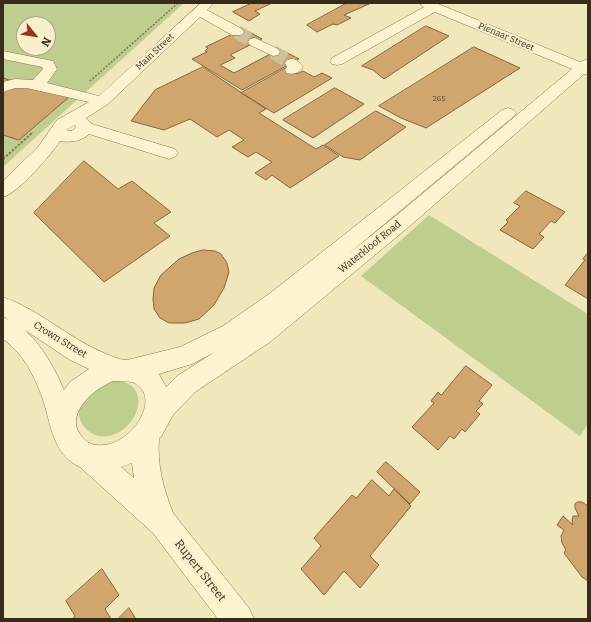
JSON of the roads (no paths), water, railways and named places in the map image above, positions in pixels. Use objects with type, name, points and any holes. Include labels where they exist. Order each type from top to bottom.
[{"type":"street","points":[[337,61],[430,5]]},
{"type":"street","name":"Pienaar Street","points":[[430,5],[582,66]]},
{"type":"street","points":[[204,7],[237,32]]},
{"type":"street","name":"Main Street","points":[[3,191],[29,167],[80,131],[102,101],[204,7]]},
{"type":"street","points":[[255,42],[273,52]]},
{"type":"street","name":"Waterkloof Road","points":[[124,370],[184,357],[231,333],[461,162],[582,66],[588,48]]},
{"type":"street","points":[[3,55],[48,64],[50,69],[45,77],[36,85]]},
{"type":"street","points":[[3,87],[11,82],[18,82],[102,101]]},
{"type":"street","points":[[80,131],[162,157]]},
{"type":"street","name":"Waterkloof Road","points":[[149,432],[164,408],[186,384],[262,335],[461,162]]},
{"type":"street","name":"Crown Street","points":[[3,306],[19,314],[78,353],[124,370]]},
{"type":"street","name":"Crown Street","points":[[3,327],[26,345],[38,360],[58,406],[64,427]]},
{"type":"street","points":[[124,370],[146,377],[156,391],[158,409],[149,432],[130,450],[118,455],[99,458],[79,453],[72,446],[66,436],[64,427],[65,415],[69,404],[79,388],[100,374],[124,370]]},
{"type":"street","name":"Rupert Street","points":[[149,432],[144,455],[146,481],[163,523]]},
{"type":"street","name":"Rupert Street","points":[[88,456],[163,523],[238,619]]},
{"type":"tunnel","points":[[237,32],[255,42]]},
{"type":"tunnel","points":[[273,52],[292,63]]}]
